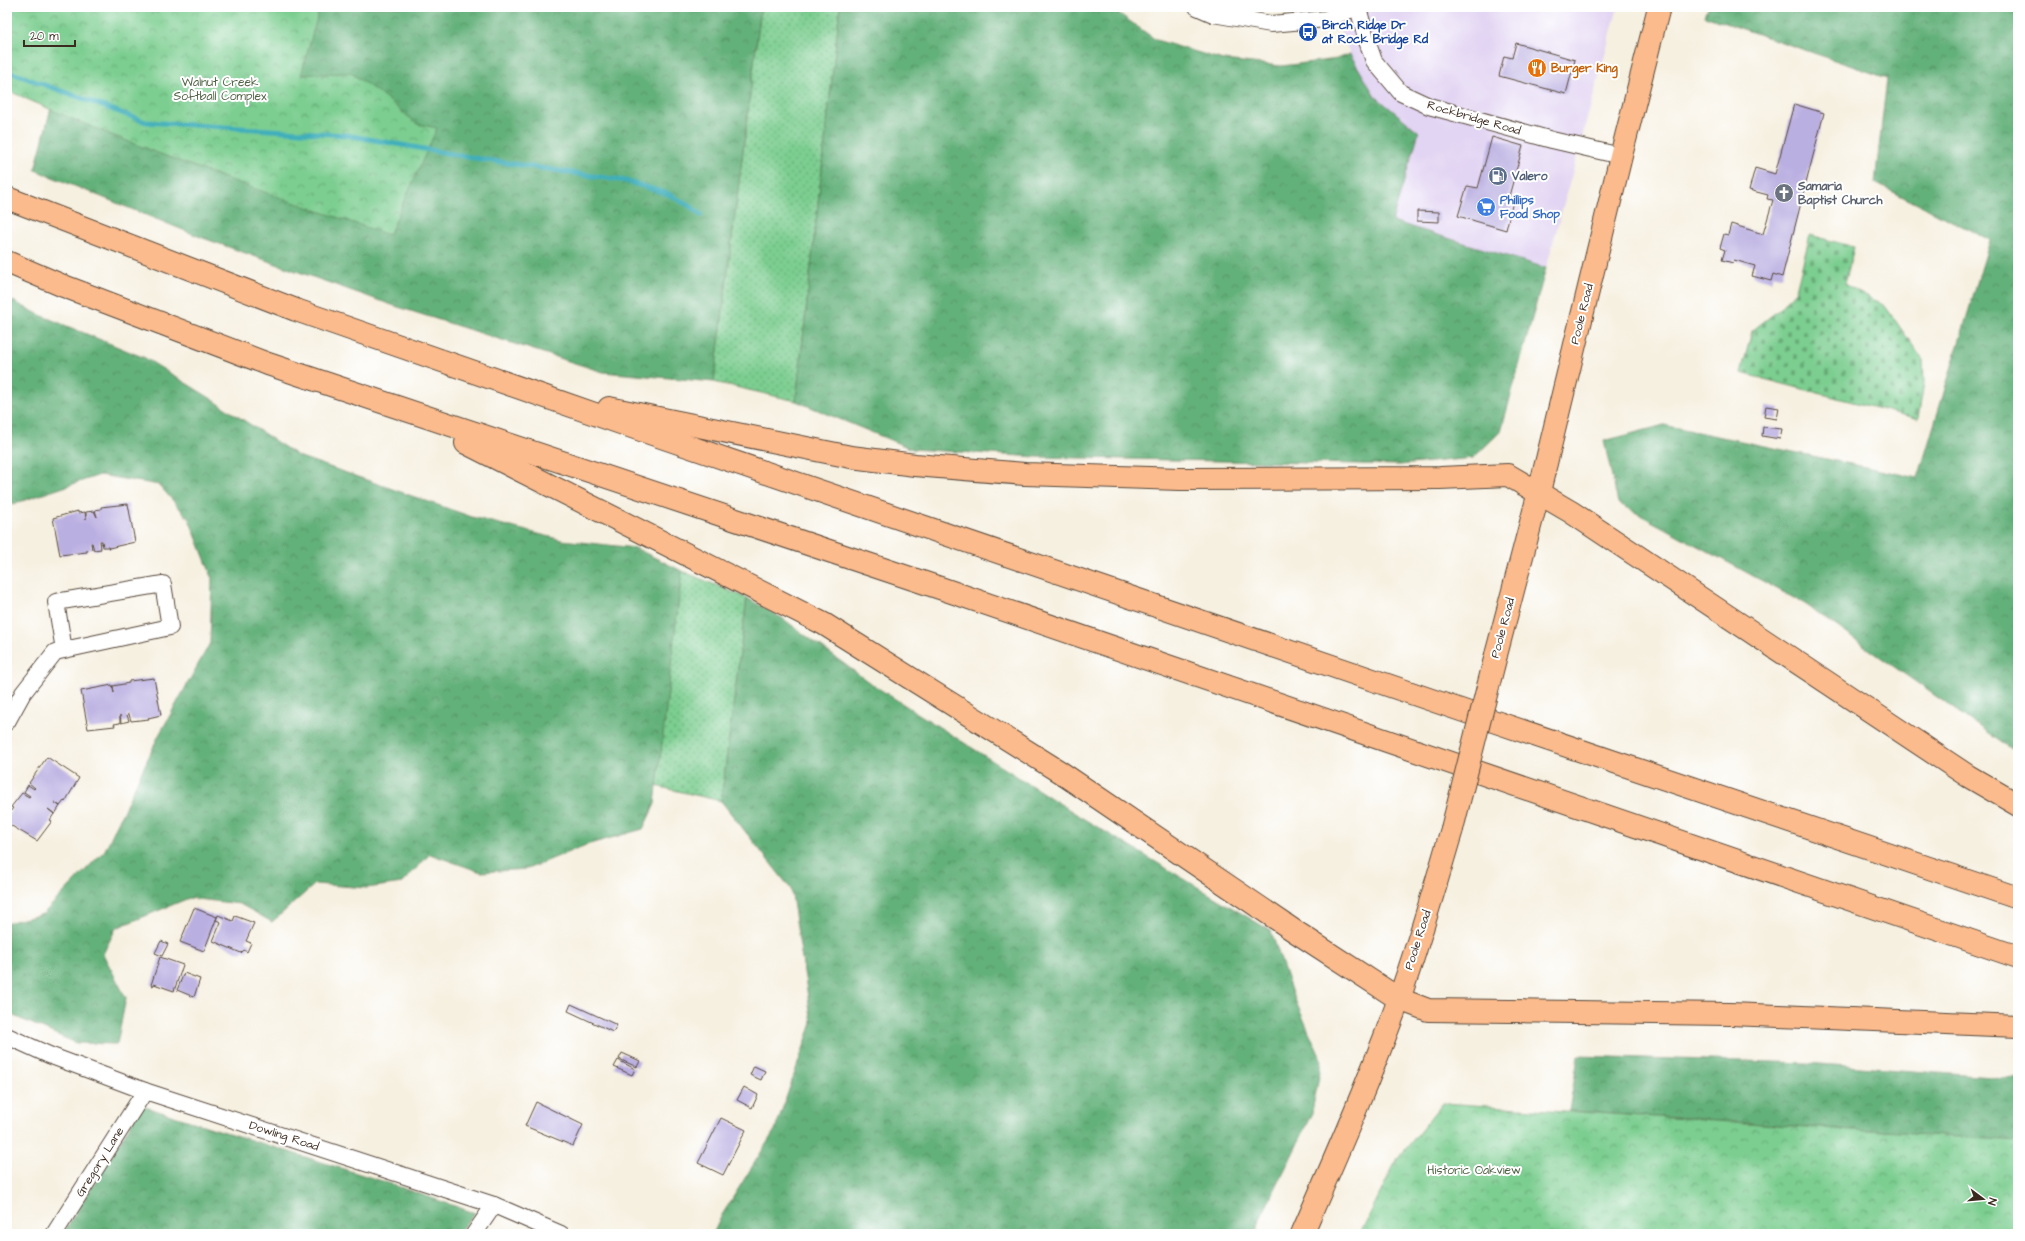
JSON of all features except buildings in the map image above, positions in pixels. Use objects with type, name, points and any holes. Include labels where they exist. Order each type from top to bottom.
[{"type":"main road","name":"Poole Road","points":[[1302,1234],[1367,1083],[1399,999],[1427,916],[1452,829],[1539,492],[1659,7]]},
{"type":"main road","points":[[7,198],[296,310],[1490,720],[2018,898]]},
{"type":"main road","points":[[7,262],[61,285],[268,364],[402,410],[958,594],[2018,957]]},
{"type":"main road","points":[[533,392],[850,457],[915,465],[1032,475],[1180,479],[1432,478],[1508,475],[1539,492],[1968,776],[2018,805]]},
{"type":"main road","points":[[402,410],[824,624],[1060,772],[1293,930],[1399,999],[1428,1010],[1730,1014],[2018,1026]]},
{"type":"street","points":[[1197,7],[1213,14],[1270,24],[1326,19],[1358,7]]},
{"type":"street","name":"Rockbridge Road","points":[[1358,7],[1374,61],[1401,93],[1428,106],[1552,140],[1621,156]]},
{"type":"street","points":[[7,722],[23,693],[54,652],[64,650],[170,627],[164,584],[56,602],[64,650]]},
{"type":"street","name":"Dowling Road","points":[[7,1036],[49,1055],[145,1091],[494,1205],[561,1234]]},
{"type":"street","name":"Gregory Lane","points":[[54,1234],[145,1091]]},
{"type":"street","points":[[474,1234],[494,1205]]},
{"type":"shaded area","points":[[1330,7],[1618,7],[1546,268],[1392,221],[1419,132],[1375,96],[1350,54]]},
{"type":"green space","name":"Walnut Creek Softball Complex","points":[[7,7],[320,7],[301,75],[351,73],[386,98],[417,124],[437,128],[389,235],[244,185],[148,149],[101,131],[7,90]]},
{"type":"green space","points":[[77,7],[761,7],[714,382],[603,372],[392,305],[203,238],[35,170]]},
{"type":"green space","points":[[761,7],[840,7],[796,401],[714,382]]},
{"type":"green space","points":[[840,7],[1110,7],[1156,40],[1223,60],[1282,66],[1337,59],[1350,54],[1375,96],[1419,132],[1392,221],[1546,268],[1501,431],[1473,458],[1400,465],[1037,457],[912,449],[796,401]]},
{"type":"green space","points":[[1708,7],[2018,7],[2018,754],[1805,604],[1618,503],[1604,441],[1664,425],[1918,478],[1990,240],[1875,183],[1887,78],[1705,16]]},
{"type":"green space","points":[[1810,235],[1854,247],[1845,284],[1885,306],[1923,360],[1924,382],[1918,419],[1741,373],[1752,331],[1781,308],[1796,290]]},
{"type":"green space","points":[[7,298],[40,315],[145,358],[207,396],[298,456],[472,517],[562,540],[635,548],[682,571],[655,804],[643,829],[586,845],[527,869],[481,872],[430,854],[402,883],[367,888],[315,884],[272,922],[240,904],[189,898],[116,928],[103,954],[126,998],[117,1044],[76,1043],[7,1013],[7,923],[43,914],[105,850],[158,737],[210,643],[212,577],[189,519],[159,485],[100,475],[7,506]]},
{"type":"green space","points":[[682,571],[747,598],[721,801],[656,786]]},
{"type":"green space","points":[[747,598],[782,618],[870,683],[1084,819],[1271,931],[1292,993],[1322,1061],[1311,1117],[1261,1217],[1255,1234],[713,1234],[722,1215],[775,1130],[812,1023],[791,889],[721,801]]},
{"type":"green space","points":[[1578,1056],[1807,1063],[2018,1079],[2018,1141],[1569,1111]]},
{"type":"green space","name":"Historic Oakview","points":[[1443,1103],[2018,1141],[2018,1234],[1360,1234],[1396,1161]]},
{"type":"green space","points":[[142,1106],[382,1181],[475,1213],[457,1234],[63,1234]]},
{"type":"waterway","points":[[7,71],[146,122],[346,135],[474,158],[626,181],[668,194],[690,206],[701,215]]},
{"type":"place","name":"Birch Ridge Dr at Rock Bridge Rd","points":[[1308,32]]},
{"type":"place","name":"Burger King","points":[[1537,68]]},
{"type":"place","name":"Valero","points":[[1498,176]]},
{"type":"place","name":"Samaria Baptist Church","points":[[1784,193]]},
{"type":"place","name":"Phillips Food Shop","points":[[1486,207]]}]
